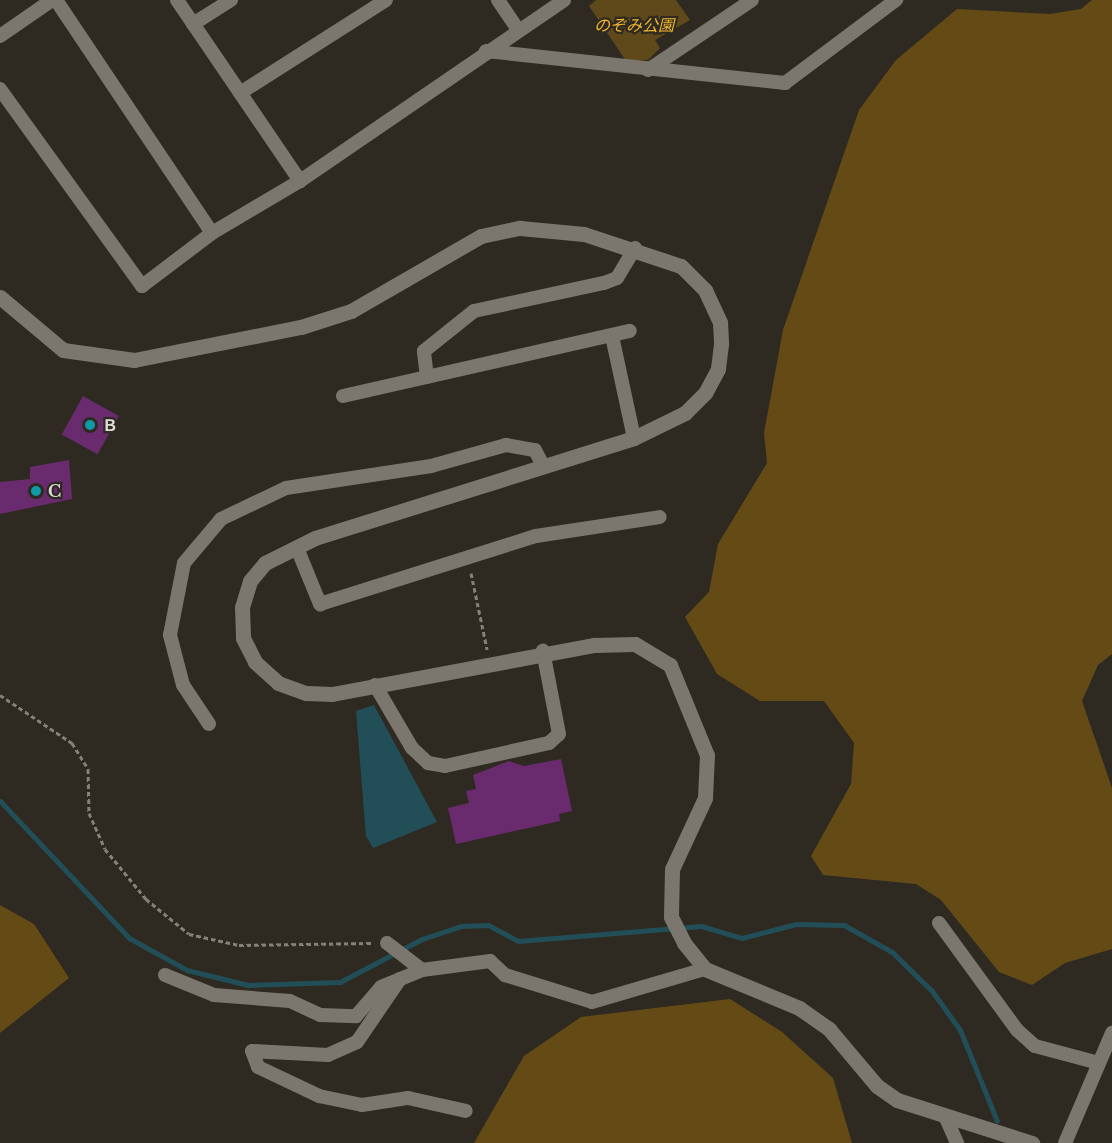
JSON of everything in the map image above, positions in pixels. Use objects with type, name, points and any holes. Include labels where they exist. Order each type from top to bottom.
[{"type":"street","points":[[0,36],[54,0],[212,233]]},
{"type":"street","points":[[177,0],[300,181]]},
{"type":"street","points":[[193,24],[231,0]]},
{"type":"street","points":[[240,93],[386,0]]},
{"type":"street","points":[[498,0],[518,30]]},
{"type":"street","points":[[0,90],[142,286],[212,233],[300,181],[486,51],[564,0]]},
{"type":"street","points":[[648,70],[752,0]]},
{"type":"street","points":[[486,51],[784,83],[896,0]]},
{"type":"street","points":[[0,297],[63,350],[134,360],[301,327],[351,311],[481,236],[520,228],[549,230],[635,249],[681,266],[705,290],[720,322],[721,344],[718,369],[705,393],[668,424],[634,438],[297,548],[265,564],[250,581],[242,607],[243,638],[255,662],[278,683],[306,693],[375,685],[543,651],[635,644],[670,665],[689,702],[707,755],[705,798],[672,869],[671,917],[681,938],[705,969],[799,1008],[829,1029],[877,1086],[897,1100],[1032,1143]]},
{"type":"street","points":[[427,377],[424,351],[474,310],[604,283],[617,278],[635,249]]},
{"type":"street","points":[[343,396],[630,331]]},
{"type":"street","points":[[612,336],[634,438]]},
{"type":"street","points":[[209,724],[183,686],[170,635],[172,602],[184,563],[221,519],[286,488],[431,466],[506,445],[535,450],[543,466]]},
{"type":"street","points":[[297,548],[320,604],[468,560],[536,536],[660,517]]},
{"type":"street","points":[[375,685],[412,748],[428,763],[445,766],[549,743],[559,734],[543,651]]},
{"type":"street","points":[[939,923],[1017,1030],[1035,1046],[1099,1063]]},
{"type":"street","points":[[388,944],[422,970]]},
{"type":"street","points":[[165,975],[213,995],[290,1001],[320,1015],[356,1016],[381,987],[422,970],[490,961],[505,975],[592,1002],[705,969]]},
{"type":"street","points":[[400,979],[357,1042],[328,1055],[252,1051],[258,1067],[319,1096],[362,1105],[408,1098],[466,1111]]},
{"type":"street","points":[[1065,1143],[1112,1033]]},
{"type":"street","points":[[945,1116],[957,1143]]},
{"type":"path","points":[[468,560],[490,662]]},
{"type":"path","points":[[0,694],[72,743],[88,769],[89,813],[105,849],[146,899],[189,934],[239,945],[388,944]]},
{"type":"green space","name":"のぞみ公園","points":[[596,0],[676,0],[690,20],[655,40],[660,48],[648,60],[626,61],[589,6]]},
{"type":"shaded area","points":[[1092,0],[1112,0],[1112,654],[1098,665],[1082,701],[1112,788],[1112,949],[1065,963],[1032,985],[999,972],[941,900],[916,884],[823,875],[811,856],[851,784],[854,743],[824,701],[760,701],[717,674],[685,617],[709,592],[718,544],[767,463],[764,433],[783,330],[859,110],[896,60],[957,9],[1050,14],[1081,9]]},
{"type":"shaded area","points":[[0,905],[34,924],[69,978],[0,1033]]},
{"type":"shaded area","points":[[730,999],[782,1032],[833,1078],[852,1143],[474,1143],[524,1056],[581,1017]]},
{"type":"water","points":[[374,705],[437,822],[373,848],[366,836],[356,711]]},
{"type":"building","name":"Ｂ","points":[[83,396],[119,416],[98,454],[62,434]]},
{"type":"building","name":"C","points":[[69,460],[72,499],[0,514],[0,482],[30,479],[30,467]]},
{"type":"building","points":[[561,759],[572,811],[559,814],[560,821],[456,844],[448,808],[469,803],[466,791],[476,789],[473,775],[509,761],[524,766]]},
{"type":"waterway","points":[[0,801],[129,938],[187,970],[248,985],[340,982],[422,939],[461,926],[488,925],[518,941],[701,926],[742,938],[796,924],[844,925],[892,952],[932,991],[960,1030],[997,1121]]},
{"type":"place","name":"Ｂ","points":[[90,425]]},
{"type":"place","name":"C","points":[[36,491]]}]
